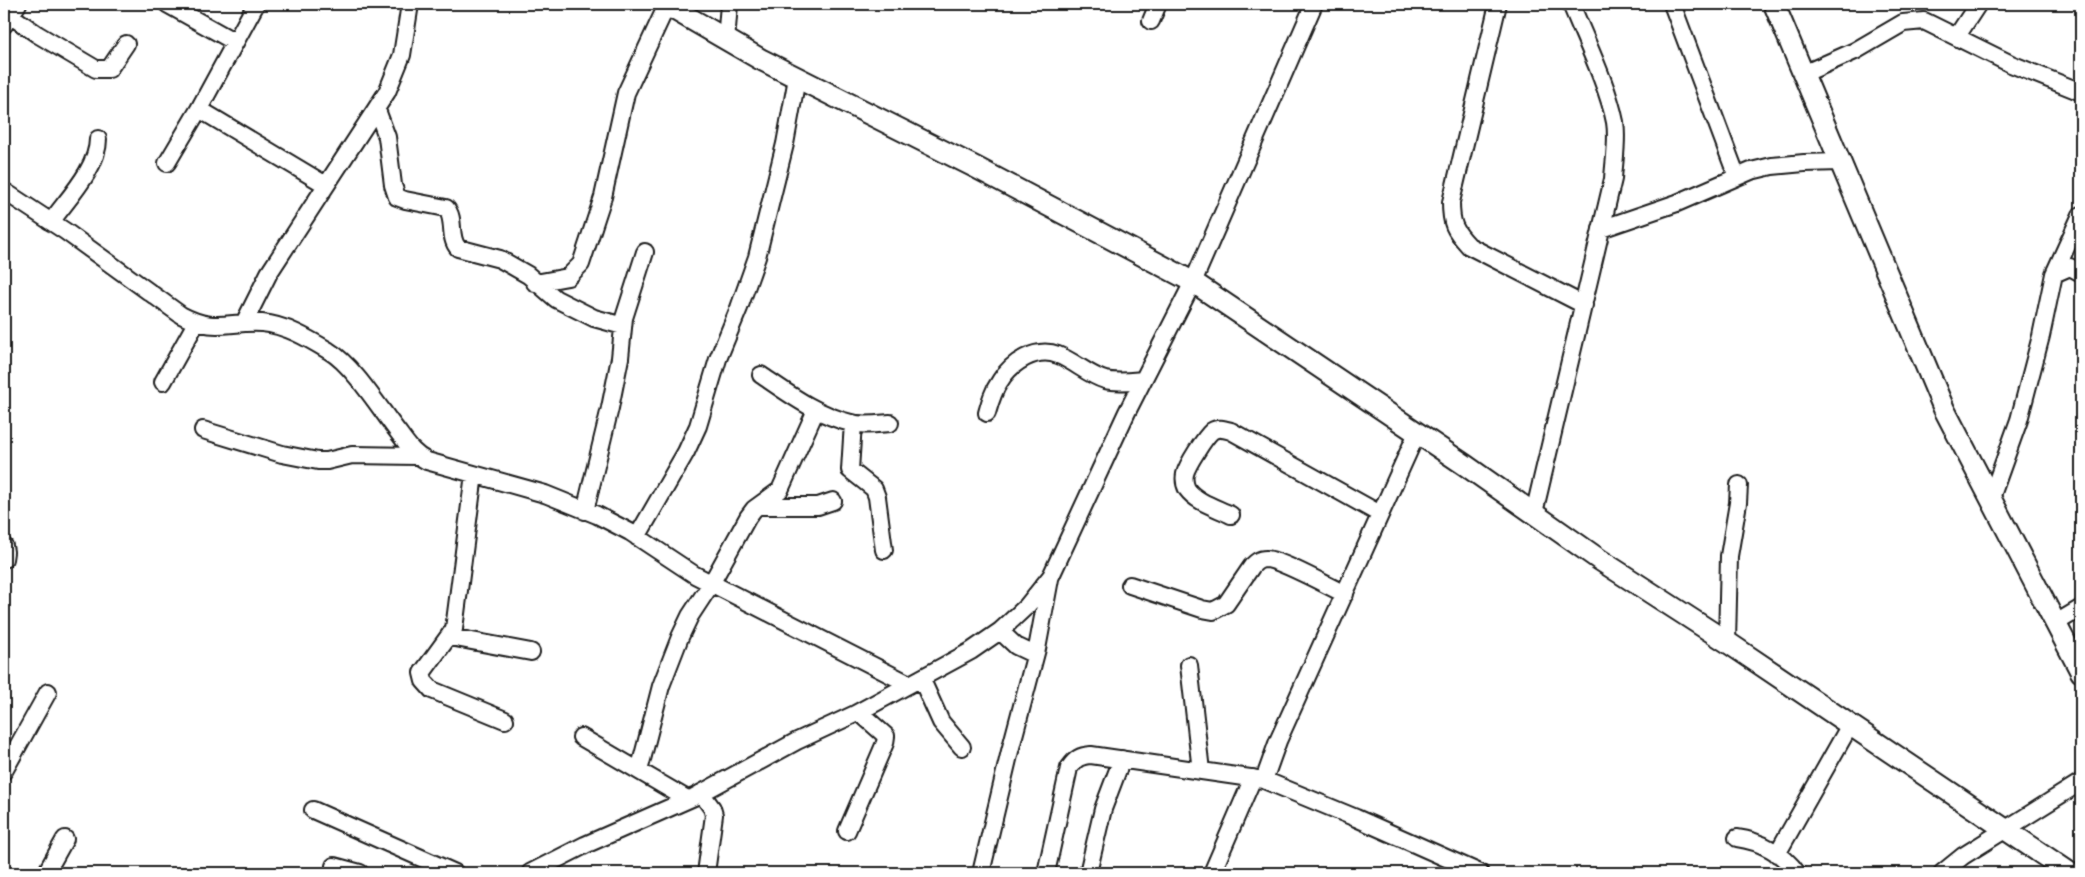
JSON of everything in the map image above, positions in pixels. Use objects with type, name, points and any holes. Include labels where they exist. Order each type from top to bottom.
[{"type":"main road","points":[[1774,4],[1944,409],[2081,672]]},
{"type":"main road","points":[[666,5],[726,41],[975,167],[1193,282],[1417,432],[1600,560],[1727,642],[2070,873]]},
{"type":"street","points":[[167,4],[235,42]]},
{"type":"street","points":[[167,163],[199,110],[256,4]]},
{"type":"street","points":[[244,323],[269,273],[387,92],[402,55],[410,4]]},
{"type":"street","points":[[726,41],[729,4]]},
{"type":"street","points":[[1150,21],[1158,4]]},
{"type":"street","points":[[530,873],[585,845],[694,796],[797,741],[859,712],[972,651],[1027,606],[1051,576],[1143,380],[1193,282],[1314,4]]},
{"type":"street","points":[[1498,4],[1451,202],[1451,219],[1457,233],[1469,246],[1584,305]]},
{"type":"street","points":[[1534,513],[1612,180],[1615,124],[1609,100],[1570,4]]},
{"type":"street","points":[[1672,4],[1738,177]]},
{"type":"street","points":[[1957,36],[1978,4]]},
{"type":"street","points":[[535,283],[568,277],[581,264],[603,197],[626,93],[666,5]]},
{"type":"street","points":[[9,14],[37,34],[96,69],[109,69],[126,44]]},
{"type":"street","points":[[1803,74],[1855,51],[1902,23],[1924,21],[2011,64],[2081,92]]},
{"type":"street","points":[[638,537],[686,452],[698,426],[718,359],[757,257],[785,144],[797,78]]},
{"type":"street","points":[[199,110],[326,185]]},
{"type":"street","points":[[377,110],[387,137],[393,185],[397,196],[405,200],[446,208],[450,212],[452,235],[458,248],[500,260],[516,268],[556,299],[594,318],[624,326]]},
{"type":"street","points":[[51,222],[90,168],[98,150],[98,139]]},
{"type":"street","points":[[1601,229],[1677,203],[1751,171],[1772,166],[1840,162]]},
{"type":"street","points":[[4,192],[51,222],[181,315],[196,323],[213,326],[244,323],[277,326],[295,332],[331,352],[360,383],[417,456]]},
{"type":"street","points":[[1991,498],[2019,420],[2041,336],[2054,274],[2081,215]]},
{"type":"street","points":[[586,511],[610,408],[624,326],[645,252]]},
{"type":"street","points":[[2054,274],[2070,267],[2081,273]]},
{"type":"street","points":[[163,382],[196,323]]},
{"type":"street","points":[[987,413],[994,392],[1007,371],[1040,352],[1058,355],[1104,380],[1143,380]]},
{"type":"street","points":[[761,375],[816,410],[853,423],[890,423]]},
{"type":"street","points":[[639,771],[671,658],[690,616],[711,584],[748,517],[780,490],[816,410]]},
{"type":"street","points":[[853,423],[850,470],[874,489],[877,496],[884,550]]},
{"type":"street","points":[[1231,515],[1195,497],[1186,488],[1185,481],[1185,474],[1196,454],[1213,431],[1221,428],[1231,431],[1380,514]]},
{"type":"street","points":[[203,430],[282,454],[318,461],[327,461],[352,455],[417,456],[433,463],[545,494],[586,511],[638,537],[711,584],[915,681],[941,722],[962,747]]},
{"type":"street","points":[[1212,873],[1278,742],[1417,432]]},
{"type":"street","points":[[474,474],[456,618],[450,637],[427,664],[422,673],[424,681],[432,690],[505,720]]},
{"type":"street","points":[[1727,642],[1729,556],[1737,510],[1739,485]]},
{"type":"street","points":[[759,506],[818,506],[833,501]]},
{"type":"street","points":[[4,546],[6,552],[4,559]]},
{"type":"street","points":[[1130,585],[1213,611],[1226,604],[1252,566],[1257,560],[1263,559],[1276,562],[1345,594]]},
{"type":"street","points":[[981,873],[1035,656],[1051,576]]},
{"type":"street","points":[[2056,623],[2081,608]]},
{"type":"street","points":[[1000,630],[1016,646],[1035,656]]},
{"type":"street","points":[[450,637],[531,652]]},
{"type":"street","points":[[1188,665],[1201,771]]},
{"type":"street","points":[[4,771],[48,692]]},
{"type":"street","points":[[848,831],[885,743],[886,736],[859,712]]},
{"type":"street","points":[[1777,854],[1850,725]]},
{"type":"street","points":[[581,737],[639,771],[694,796],[712,808],[714,815],[706,873]]},
{"type":"street","points":[[1046,873],[1069,768],[1075,759],[1091,755],[1259,779],[1356,818],[1480,873]]},
{"type":"street","points":[[1088,873],[1103,809],[1122,759]]},
{"type":"street","points":[[1942,873],[1963,856],[2081,782]]},
{"type":"street","points":[[312,810],[455,873]]},
{"type":"street","points":[[1736,838],[1762,844],[1777,854],[1797,873]]},
{"type":"street","points":[[46,873],[65,839]]},
{"type":"street","points":[[334,866],[360,873]]}]
